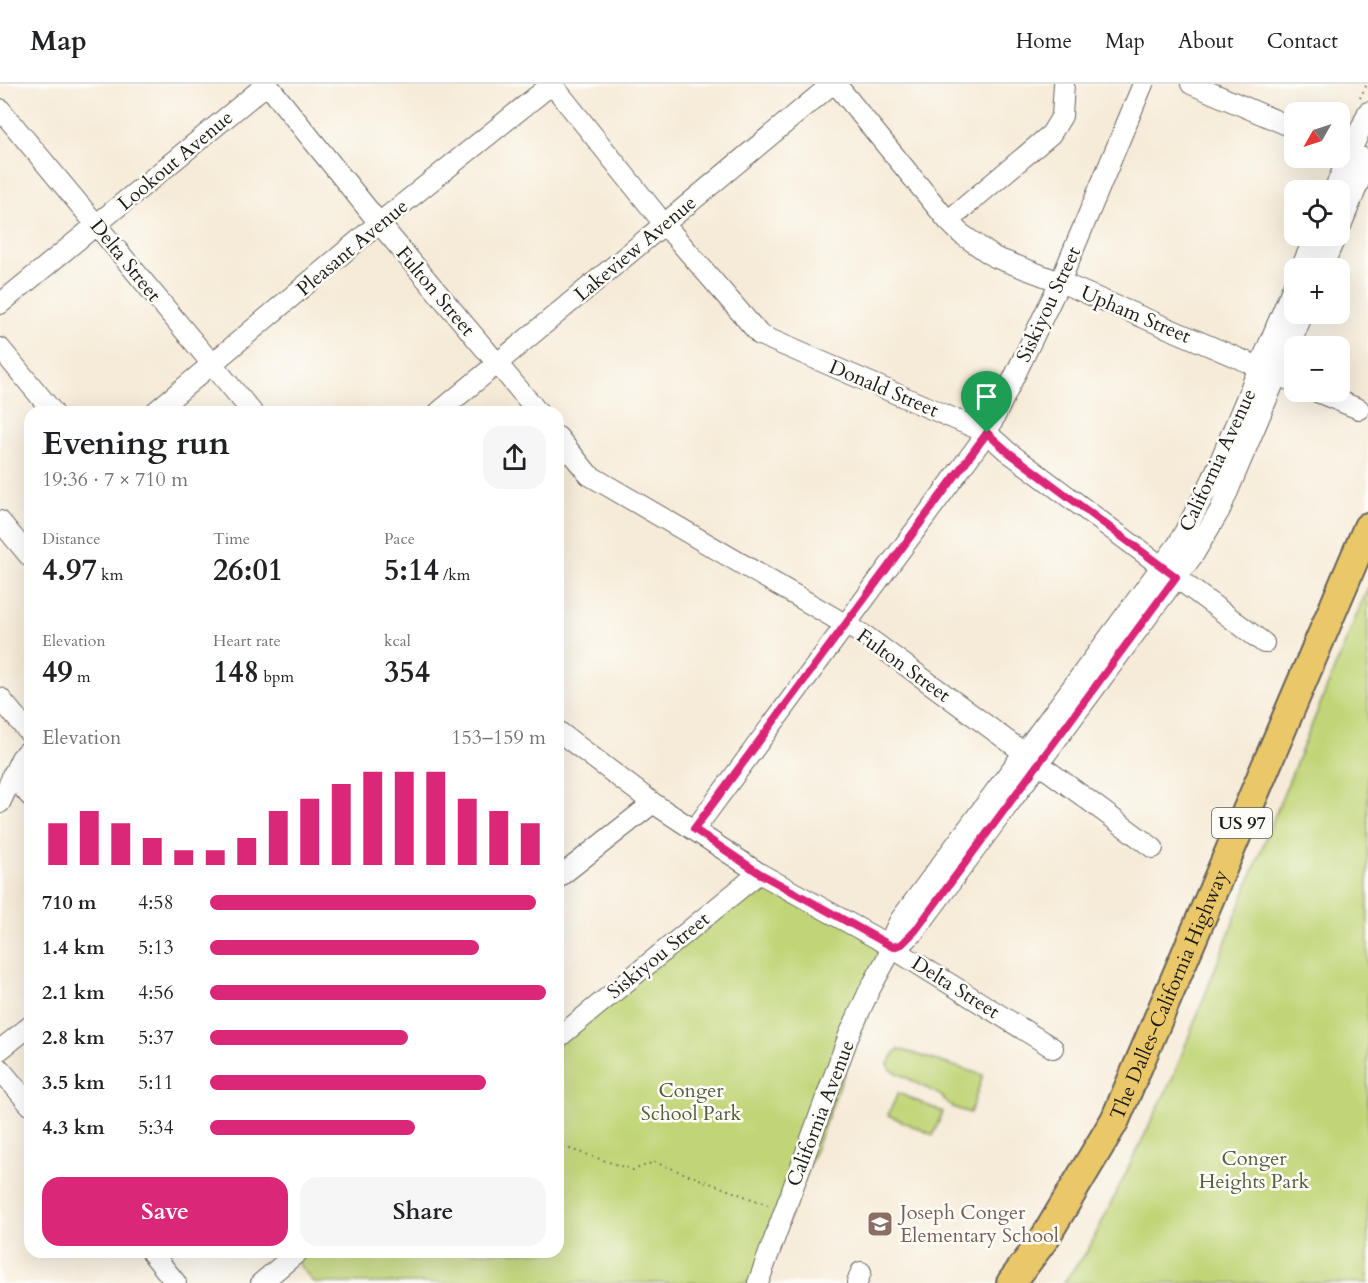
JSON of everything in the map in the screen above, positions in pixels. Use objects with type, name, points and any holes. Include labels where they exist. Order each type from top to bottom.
[{"type":"highway","name":"The Dalles-California Highway","points":[[1011,1283],[1044,1239],[1115,1120],[1368,526]]},
{"type":"street","name":"Fulton Street","points":[[267,84],[533,406]]},
{"type":"street","name":"Lookout Avenue","points":[[0,304],[267,84]]},
{"type":"street","name":"Pleasant Avenue","points":[[162,406],[380,223],[552,84]]},
{"type":"street","name":"Donald Street","points":[[552,84],[664,224],[760,335],[987,433],[1007,451],[1264,643]]},
{"type":"street","name":"Lakeview Avenue","points":[[445,406],[834,84]]},
{"type":"street","name":"Upham Street","points":[[834,84],[948,221],[960,233],[994,257],[1060,282],[1277,375]]},
{"type":"street","points":[[948,221],[1051,134],[1062,116],[1064,84]]},
{"type":"street","name":"Siskiyou Street","points":[[694,829],[987,433],[1060,282],[1143,84]]},
{"type":"street","points":[[1191,84],[1284,125]]},
{"type":"street","name":"Delta Street","points":[[0,109],[247,406]]},
{"type":"street","points":[[1339,180],[1353,154],[1368,112]]},
{"type":"street","points":[[1348,180],[1353,154]]},
{"type":"street","name":"California Avenue","points":[[1277,375],[1287,324]]},
{"type":"street","name":"California Avenue","points":[[758,1283],[849,1035],[893,947],[894,932],[900,920],[1031,758],[1169,572],[1194,554],[1220,510],[1299,324]]},
{"type":"street","points":[[0,348],[48,406]]},
{"type":"street","points":[[1342,402],[1359,409]]},
{"type":"street","name":"Fulton Street","points":[[564,444],[589,475],[867,636],[1152,848]]},
{"type":"street","points":[[0,521],[24,550]]},
{"type":"street","points":[[0,698],[24,727]]},
{"type":"street","name":"Delta Street","points":[[564,736],[653,803],[759,873],[893,947],[1053,1048]]},
{"type":"street","points":[[0,803],[24,755]]},
{"type":"street","points":[[12,775],[24,789]]},
{"type":"street","points":[[564,873],[653,803]]},
{"type":"street","name":"Siskiyou Street","points":[[564,1033],[759,873]]},
{"type":"street","points":[[0,1050],[24,1031]]},
{"type":"street","points":[[0,1069],[24,1098]]},
{"type":"street","points":[[157,1258],[176,1283]]},
{"type":"street","points":[[261,1283],[291,1258]]},
{"type":"path","points":[[564,1147],[633,1170],[654,1161],[768,1205]]},
{"type":"green space","name":"Conger Heights Park","points":[[1368,587],[1368,1283],[1063,1283],[1088,1250],[1173,1077],[1273,820]]},
{"type":"green space","name":"Conger School Park","points":[[759,873],[893,947],[764,1283],[314,1283],[294,1258],[564,1258],[564,1033]]},
{"type":"green space","points":[[899,1049],[983,1075],[970,1113],[952,1107],[940,1095],[890,1069],[888,1064]]},
{"type":"green space","points":[[898,1093],[943,1112],[933,1135],[888,1115]]},
{"type":"place","name":"Joseph Conger Elementary School","points":[[880,1224]]},
{"type":"route","points":[[987,433],[1007,451],[1176,577],[915,931],[902,944],[893,947],[759,873],[694,829],[987,433]]}]
